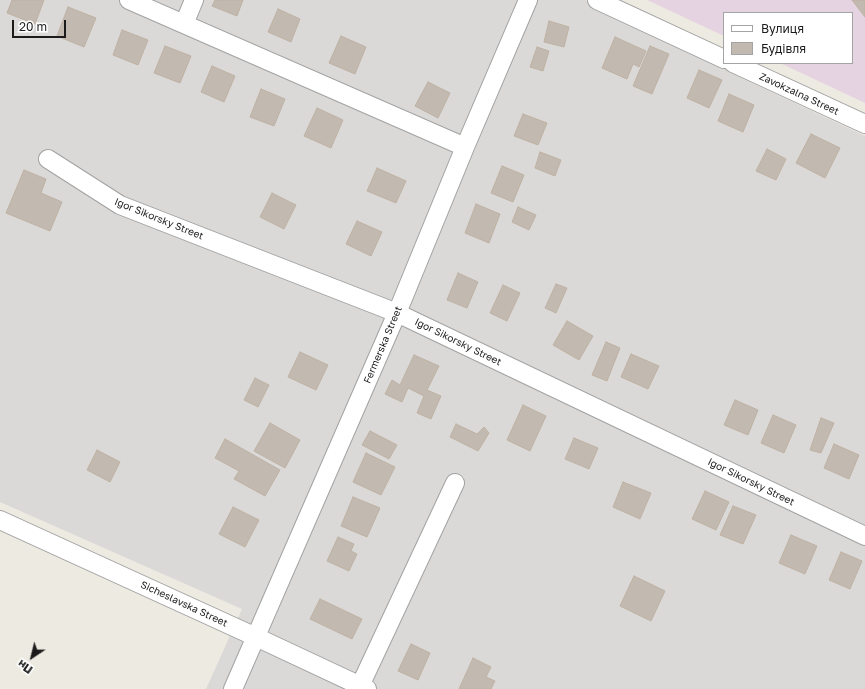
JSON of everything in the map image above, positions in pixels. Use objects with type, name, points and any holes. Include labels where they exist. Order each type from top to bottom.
[{"type":"street","points":[[129,0],[465,147]]},
{"type":"street","points":[[184,24],[194,0]]},
{"type":"street","name":"Fermerska Street","points":[[233,689],[397,313],[465,147],[528,0]]},
{"type":"street","points":[[597,0],[723,59]]},
{"type":"street","name":"Zavokzalna Street","points":[[735,64],[865,124]]},
{"type":"street","name":"Igor Sikorsky Street","points":[[48,159],[120,205],[397,313],[865,536]]},
{"type":"street","points":[[364,688],[455,483]]},
{"type":"street","name":"Sicheslavska Street","points":[[0,520],[364,688]]},
{"type":"shaded area","points":[[0,0],[585,0],[754,84],[865,136],[865,689],[206,689],[242,609],[0,502]]},
{"type":"shaded area","points":[[647,0],[865,0],[865,103],[782,64],[853,64],[853,12],[723,12],[723,36]]},
{"type":"building","points":[[12,0],[44,0],[35,24],[7,13]]},
{"type":"building","points":[[215,0],[243,0],[237,16],[212,6]]},
{"type":"building","points":[[852,0],[865,0],[865,17]]},
{"type":"building","points":[[68,7],[96,18],[84,47],[57,36]]},
{"type":"building","points":[[278,9],[300,19],[291,42],[268,32]]},
{"type":"building","points":[[549,21],[569,27],[564,47],[544,42]]},
{"type":"building","points":[[122,30],[148,40],[138,65],[113,55]]},
{"type":"building","points":[[341,36],[366,47],[355,74],[329,63]]},
{"type":"building","points":[[615,37],[646,51],[639,67],[633,64],[627,79],[602,68]]},
{"type":"building","points":[[165,46],[191,56],[180,83],[154,73]]},
{"type":"building","points":[[650,46],[669,54],[652,94],[633,86]]},
{"type":"building","points":[[537,47],[549,51],[543,71],[530,67]]},
{"type":"building","points":[[212,66],[235,76],[224,102],[201,92]]},
{"type":"building","points":[[699,70],[722,80],[709,108],[687,98]]},
{"type":"building","points":[[428,82],[450,93],[438,118],[415,106]]},
{"type":"building","points":[[261,89],[285,99],[274,126],[250,117]]},
{"type":"building","points":[[729,94],[754,105],[743,132],[718,121]]},
{"type":"building","points":[[317,108],[343,120],[331,148],[304,136]]},
{"type":"building","points":[[523,114],[547,123],[538,145],[514,136]]},
{"type":"building","points":[[811,134],[840,148],[825,178],[796,163]]},
{"type":"building","points":[[767,149],[786,159],[776,180],[756,171]]},
{"type":"building","points":[[540,152],[561,160],[555,176],[535,168]]},
{"type":"building","points":[[502,166],[524,175],[513,202],[491,193]]},
{"type":"building","points":[[377,168],[406,181],[396,203],[367,191]]},
{"type":"building","points":[[24,170],[46,179],[41,193],[62,202],[50,231],[6,213]]},
{"type":"building","points":[[272,193],[296,205],[284,229],[260,217]]},
{"type":"building","points":[[476,204],[500,214],[489,243],[465,233]]},
{"type":"building","points":[[518,207],[536,215],[529,230],[512,222]]},
{"type":"building","points":[[357,221],[382,232],[371,256],[346,244]]},
{"type":"building","points":[[458,273],[478,282],[467,308],[447,300]]},
{"type":"building","points":[[556,284],[567,288],[556,313],[545,308]]},
{"type":"building","points":[[503,285],[520,293],[507,321],[490,313]]},
{"type":"building","points":[[567,321],[593,336],[579,360],[553,345]]},
{"type":"building","points":[[606,342],[620,348],[607,381],[592,375]]},
{"type":"building","points":[[300,352],[328,365],[316,390],[288,377]]},
{"type":"building","points":[[631,354],[659,366],[648,389],[621,377]]},
{"type":"building","points":[[414,355],[439,366],[427,390],[441,396],[431,419],[417,413],[424,396],[408,388],[402,402],[385,394],[392,380],[400,385]]},
{"type":"building","points":[[255,378],[269,385],[258,407],[244,400]]},
{"type":"building","points":[[735,400],[758,410],[748,435],[724,425]]},
{"type":"building","points":[[523,405],[546,416],[530,451],[507,440]]},
{"type":"building","points":[[773,415],[796,425],[784,453],[761,443]]},
{"type":"building","points":[[821,418],[834,423],[821,453],[810,450]]},
{"type":"building","points":[[270,423],[300,440],[285,468],[254,451]]},
{"type":"building","points":[[456,424],[477,434],[484,427],[489,433],[478,451],[450,437]]},
{"type":"building","points":[[370,431],[397,445],[389,459],[362,445]]},
{"type":"building","points":[[574,438],[598,448],[589,469],[565,459]]},
{"type":"building","points":[[225,439],[280,470],[265,496],[234,479],[239,471],[215,458]]},
{"type":"building","points":[[834,444],[859,455],[849,479],[824,468]]},
{"type":"building","points":[[97,450],[120,462],[110,482],[87,470]]},
{"type":"building","points":[[366,453],[395,467],[381,495],[353,482]]},
{"type":"building","points":[[623,482],[651,493],[640,519],[613,507]]},
{"type":"building","points":[[705,491],[729,502],[716,530],[692,519]]},
{"type":"building","points":[[353,497],[380,508],[367,537],[341,526]]},
{"type":"building","points":[[733,506],[756,515],[743,544],[720,535]]},
{"type":"building","points":[[233,507],[259,520],[245,547],[219,534]]},
{"type":"building","points":[[791,535],[817,546],[805,574],[779,563]]},
{"type":"building","points":[[338,537],[354,544],[351,551],[357,554],[349,571],[327,561]]},
{"type":"building","points":[[841,552],[862,561],[850,589],[829,580]]},
{"type":"building","points":[[634,576],[665,591],[651,621],[620,606]]},
{"type":"building","points":[[320,599],[362,619],[352,639],[310,619]]},
{"type":"building","points":[[411,644],[430,653],[418,680],[398,671]]},
{"type":"building","points":[[473,658],[491,667],[486,677],[495,681],[491,689],[459,689]]}]
